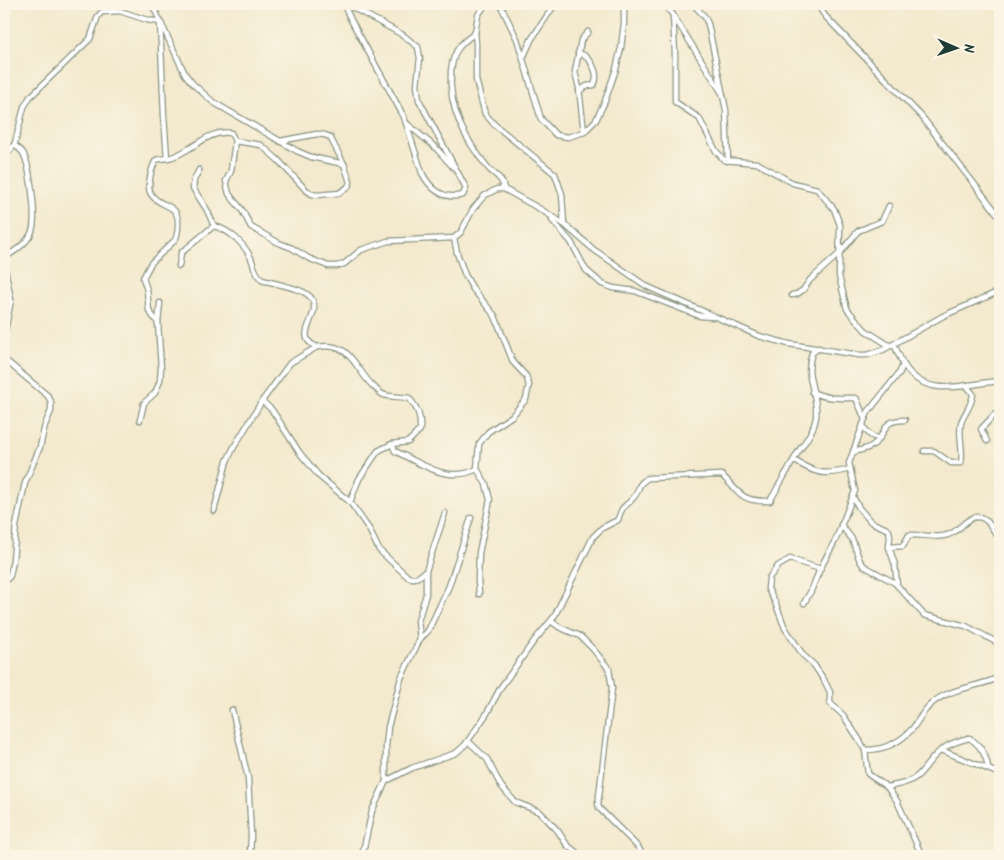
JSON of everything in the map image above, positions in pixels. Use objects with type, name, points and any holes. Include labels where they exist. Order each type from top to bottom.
[{"type":"street","points":[[152,4],[185,74],[213,102],[297,151],[312,157],[344,164]]},
{"type":"street","points":[[342,4],[403,35],[418,47],[420,58],[417,85],[419,100],[466,188],[463,195],[445,196],[430,187],[422,174],[406,123],[342,4]]},
{"type":"street","points":[[486,4],[478,15],[474,33],[476,43],[476,80],[485,114],[495,125],[555,174],[562,194],[564,224]]},
{"type":"street","points":[[500,4],[512,26],[541,119],[556,135],[568,136],[584,132],[596,120],[605,101],[616,69],[624,24],[624,4]]},
{"type":"street","points":[[523,58],[531,40],[555,4]]},
{"type":"street","points":[[664,4],[673,14],[723,96]]},
{"type":"street","points":[[693,4],[705,17],[708,24],[726,110],[728,161]]},
{"type":"street","points":[[817,4],[825,16],[922,117],[1000,218]]},
{"type":"street","points":[[995,4],[1000,8]]},
{"type":"street","points":[[4,155],[14,145],[24,107],[30,96],[90,39],[98,16],[102,12],[120,11],[147,20],[160,22]]},
{"type":"street","points":[[673,14],[675,102],[699,118],[721,157],[728,161],[757,163],[792,183],[816,189],[834,209],[840,225],[840,276],[847,309],[865,330],[892,345],[903,364],[914,376],[928,385],[959,388],[1000,381]]},
{"type":"street","points":[[160,22],[167,158]]},
{"type":"street","points":[[584,132],[575,72],[582,40],[588,32]]},
{"type":"street","points":[[474,33],[459,46],[452,61],[452,102],[455,115],[462,130],[490,169],[502,180],[504,190]]},
{"type":"street","points":[[578,54],[583,54],[589,60],[597,76],[594,85],[587,86],[579,91]]},
{"type":"street","points":[[406,123],[435,147],[459,174]]},
{"type":"street","points":[[158,323],[149,311],[147,290],[143,278],[151,263],[177,236],[178,220],[173,208],[154,198],[149,191],[150,175],[154,164],[156,160],[185,151],[211,135],[231,133],[236,141],[226,181],[229,194],[242,210],[251,227],[280,244],[328,266],[334,267],[344,264],[361,250],[388,241],[454,238],[461,232],[473,209],[484,196],[497,189],[504,190],[564,224],[593,249],[646,286],[759,336],[789,344],[867,355],[892,345],[943,316],[1000,291]]},
{"type":"street","points":[[236,141],[261,145],[306,190],[318,195],[339,193],[348,186],[350,182],[344,164],[332,140],[325,135],[317,134],[280,141]]},
{"type":"street","points":[[4,258],[32,233],[34,222],[31,188],[26,165],[22,153],[14,145]]},
{"type":"street","points":[[199,170],[194,180],[193,188],[207,210],[214,226],[227,230],[241,244],[250,256],[258,276],[262,280],[306,293],[313,300],[316,308],[306,335],[308,340],[317,347]]},
{"type":"street","points":[[792,295],[803,290],[810,280],[839,254],[858,231],[882,221],[889,206]]},
{"type":"street","points":[[548,215],[566,235],[586,270],[602,284],[613,288],[635,291],[700,316],[718,318]]},
{"type":"street","points":[[179,266],[181,254],[214,226]]},
{"type":"street","points":[[454,238],[459,262],[465,275],[473,289],[495,316],[513,362],[526,376],[529,385],[526,398],[512,416],[488,432],[482,439],[478,450],[477,469],[486,484],[490,500],[479,552],[478,580],[480,594]]},
{"type":"street","points":[[4,264],[12,300],[4,336],[4,350]]},
{"type":"street","points":[[140,420],[144,403],[155,393],[160,381],[158,323],[160,303]]},
{"type":"street","points":[[214,511],[227,460],[262,401],[290,363],[317,347],[337,346],[358,366],[367,380],[381,394],[409,398],[420,414],[420,430],[408,442],[392,444],[378,451],[359,479],[350,502]]},
{"type":"street","points":[[386,782],[412,768],[456,753],[468,741],[486,715],[501,687],[551,621],[566,595],[593,537],[602,528],[618,520],[621,508],[635,497],[641,483],[648,478],[722,474],[742,496],[755,501],[770,501],[809,435],[816,418],[816,406],[810,383],[810,360],[812,353],[819,348]]},
{"type":"street","points":[[4,359],[48,396],[51,402],[51,410],[45,425],[40,448],[25,483],[16,526],[10,576],[4,582]]},
{"type":"street","points":[[804,603],[856,491],[850,469],[850,459],[864,427],[865,419],[868,412],[900,372],[903,364]]},
{"type":"street","points":[[924,450],[934,450],[951,463],[961,463],[961,424],[972,401],[973,394],[967,386]]},
{"type":"street","points":[[812,392],[821,396],[856,398],[865,419]]},
{"type":"street","points":[[262,401],[272,410],[299,452],[319,476],[350,502],[379,550],[386,558],[408,577],[418,577],[426,571]]},
{"type":"street","points":[[987,441],[981,429],[1000,409]]},
{"type":"street","points":[[854,452],[874,445],[893,420],[904,420]]},
{"type":"street","points":[[864,427],[869,434],[879,438]]},
{"type":"street","points":[[392,444],[395,450],[448,475],[461,475],[477,469]]},
{"type":"street","points":[[794,460],[814,472],[828,473],[850,469]]},
{"type":"street","points":[[853,498],[871,522],[887,528],[890,536],[889,547],[896,566],[897,585]]},
{"type":"street","points":[[420,639],[418,621],[426,594],[426,571],[445,514]]},
{"type":"street","points":[[362,856],[372,811],[386,782],[388,727],[401,678],[420,639],[428,631],[449,586],[471,518]]},
{"type":"street","points":[[889,547],[903,546],[909,535],[942,536],[952,533],[974,518],[985,519],[1000,538]]},
{"type":"street","points":[[841,526],[852,539],[860,561],[864,566],[897,585],[920,613],[966,626],[1000,644]]},
{"type":"street","points":[[820,569],[790,559],[778,566],[769,578],[768,589],[785,628],[803,655],[814,665],[824,680],[830,692],[830,703],[844,715],[865,750],[868,774],[887,787],[897,801],[922,856]]},
{"type":"street","points":[[551,621],[559,627],[580,636],[609,669],[612,688],[598,804],[599,808],[638,847],[642,856]]},
{"type":"street","points":[[865,750],[876,750],[886,747],[902,738],[912,729],[929,706],[950,693],[1000,677]]},
{"type":"street","points":[[232,710],[248,778],[248,812],[251,835],[250,856]]},
{"type":"street","points":[[887,787],[913,779],[941,750],[953,742],[969,738],[977,743],[988,764],[988,769]]},
{"type":"street","points":[[468,741],[487,759],[501,786],[515,802],[540,812],[558,830],[567,845],[581,856]]},
{"type":"street","points":[[941,750],[1000,774]]}]
